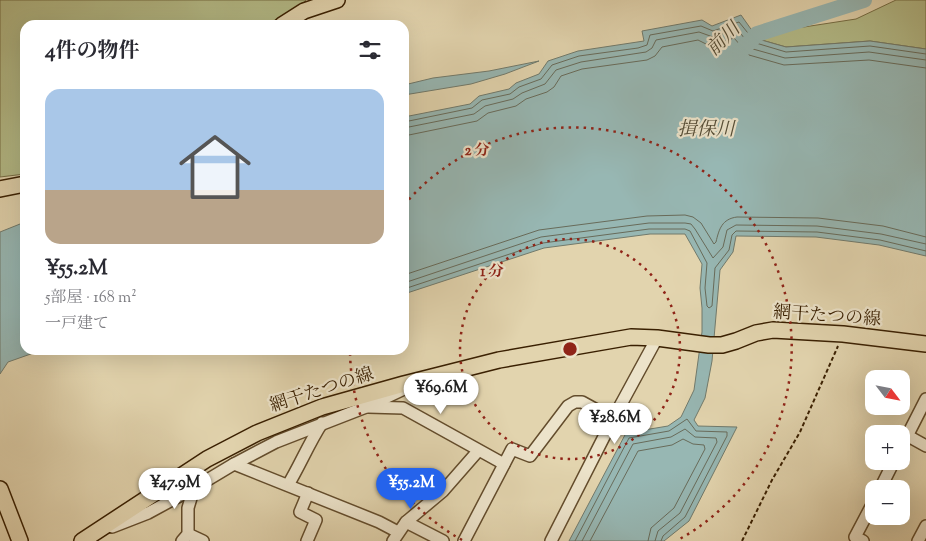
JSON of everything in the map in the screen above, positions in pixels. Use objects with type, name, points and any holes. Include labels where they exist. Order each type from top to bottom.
[{"type":"main road","points":[[290,20],[304,11],[336,0]]},
{"type":"main road","points":[[0,189],[20,185]]},
{"type":"main road","name":"網干たつの線","points":[[88,537],[207,459],[256,433],[322,407],[498,360],[631,337],[722,345],[756,333],[773,330],[843,334],[926,344]]},
{"type":"main road","points":[[0,489],[20,541]]},
{"type":"street","points":[[551,541],[612,419],[657,338]]},
{"type":"street","points":[[88,537],[148,513],[276,442],[366,407],[403,390],[412,382]]},
{"type":"street","points":[[910,432],[926,399]]},
{"type":"street","points":[[464,541],[512,449],[530,456],[568,406],[575,402],[582,402],[612,419]]},
{"type":"street","points":[[366,407],[402,408],[504,464]]},
{"type":"street","points":[[288,486],[310,441],[322,424]]},
{"type":"street","points":[[910,437],[926,446]]},
{"type":"street","points":[[234,464],[379,522],[396,537],[406,522],[443,491],[478,451]]},
{"type":"street","points":[[194,488],[188,508],[185,538],[204,541]]},
{"type":"street","points":[[307,541],[316,520],[300,512],[308,493]]},
{"type":"street","points":[[863,541],[855,537],[865,518]]},
{"type":"street","points":[[406,522],[443,541]]},
{"type":"street","points":[[918,541],[926,526]]},
{"type":"path","points":[[742,541],[772,480],[800,432],[843,334]]},
{"type":"green space","points":[[0,0],[306,0],[282,20],[20,20],[20,175],[0,177]]},
{"type":"green space","points":[[896,0],[926,0],[926,49],[870,41],[786,47],[758,39],[757,30],[770,26],[804,27],[856,19]]},
{"type":"water","name":"揖保川","points":[[741,15],[758,39],[786,47],[870,41],[926,49],[926,256],[879,245],[816,237],[736,236],[733,252],[720,270],[712,361],[705,398],[694,420],[698,426],[737,427],[689,521],[664,541],[569,541],[626,433],[668,426],[681,417],[694,390],[702,332],[700,288],[702,264],[685,234],[650,234],[544,248],[409,292],[409,116],[470,104],[479,96],[509,89],[516,83],[539,74],[548,61],[578,51],[644,41],[642,31],[702,20],[712,26]]},
{"type":"water","points":[[539,61],[471,84],[409,94],[409,84],[433,78],[489,71]]},
{"type":"water","points":[[20,224],[20,355],[28,355],[8,362],[0,374],[0,232]]},
{"type":"waterway","name":"前川","points":[[740,52],[757,34],[864,0]]}]
